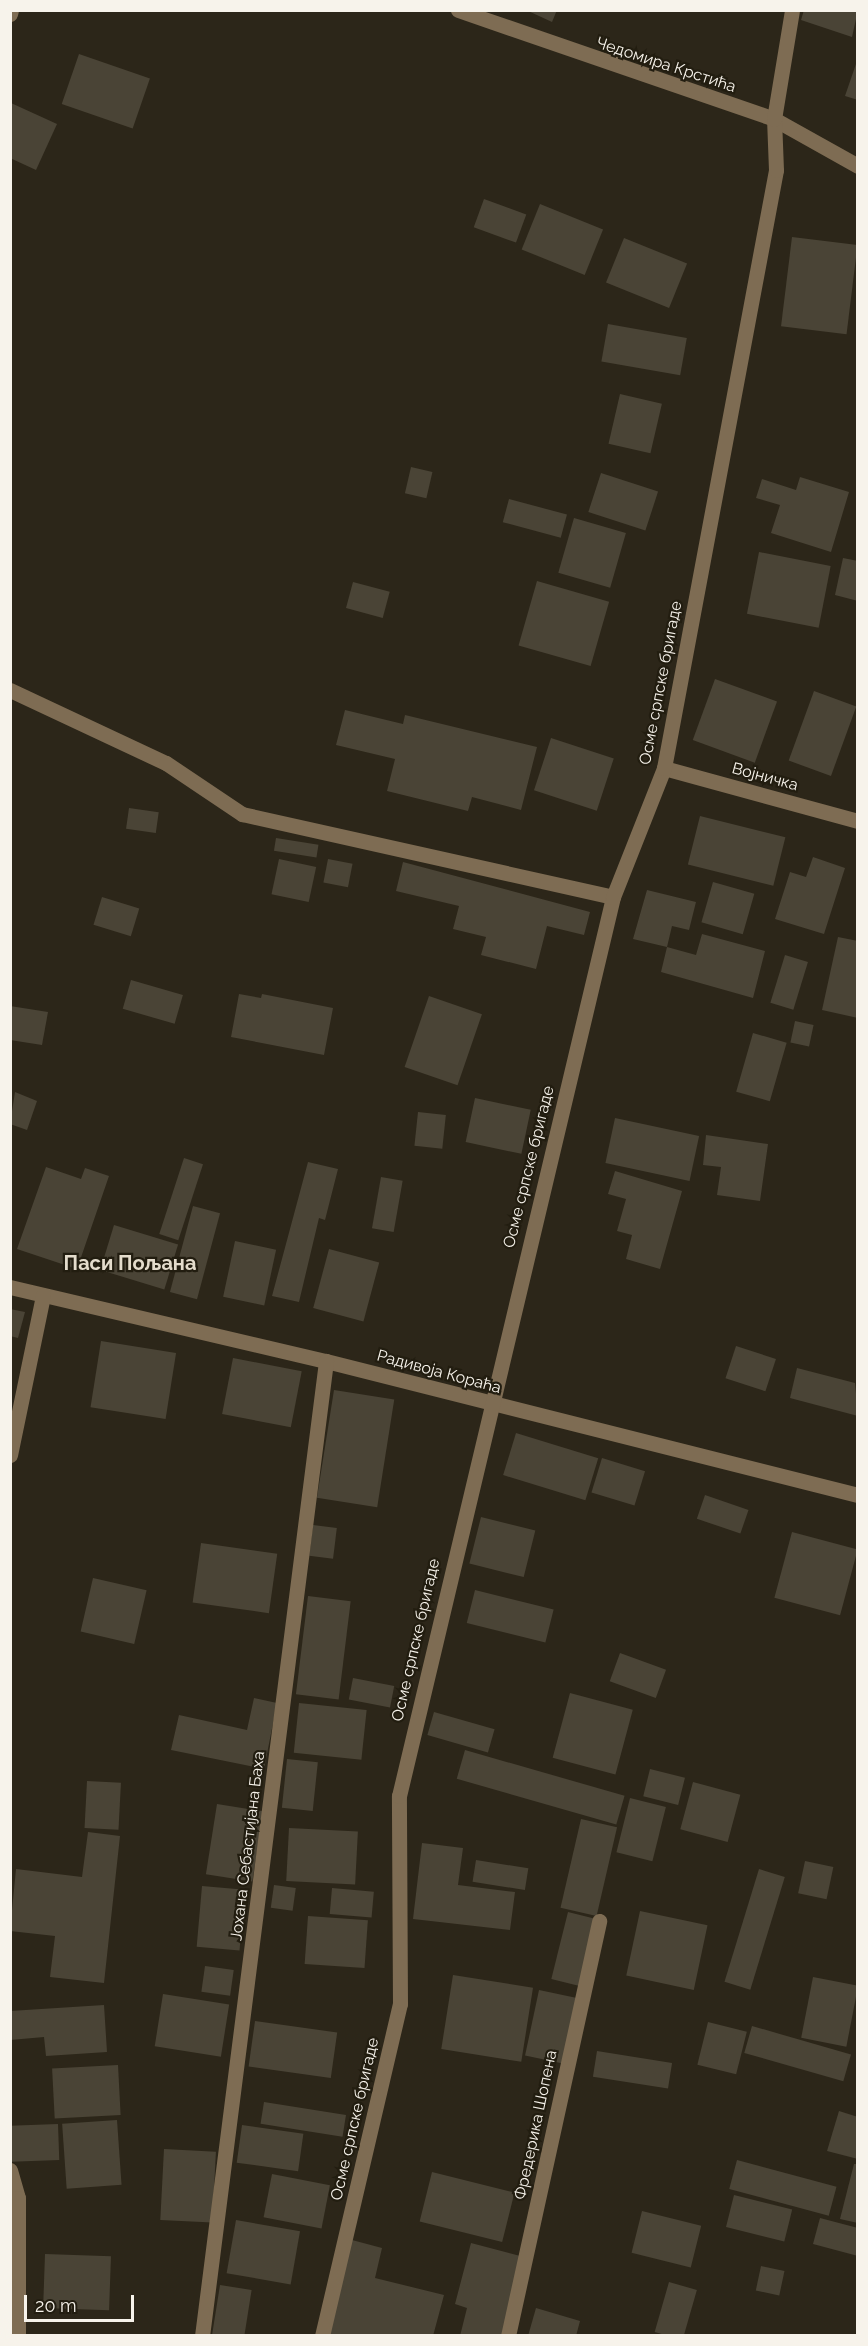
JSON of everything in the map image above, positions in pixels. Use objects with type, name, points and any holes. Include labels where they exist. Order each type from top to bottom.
[{"type":"street","name":"Чедомира Крстића","points":[[458,10],[774,119],[858,166]]},
{"type":"street","name":"Осме српске бригаде","points":[[322,2336],[400,2004],[399,1796],[489,1404],[613,897],[664,768],[776,170],[774,119],[792,10]]},
{"type":"street","points":[[10,690],[166,763],[242,814],[613,897]]},
{"type":"street","name":"Војничка","points":[[664,768],[858,821]]},
{"type":"street","name":"Радивоја Кораћа","points":[[10,1287],[326,1361],[489,1404],[858,1495]]},
{"type":"street","points":[[10,1455],[43,1295]]},
{"type":"street","name":"Јохана Себастијана Баха","points":[[202,2336],[326,1361]]},
{"type":"street","name":"Фредерика Шопена","points":[[508,2336],[598,1921]]},
{"type":"street","points":[[10,2170],[18,2198],[18,2336]]},
{"type":"building","points":[[526,10],[557,10],[552,22]]},
{"type":"building","points":[[804,10],[858,10],[852,37],[801,20]]},
{"type":"building","points":[[79,54],[150,78],[133,129],[62,104]]},
{"type":"building","points":[[858,61],[858,100],[845,96]]},
{"type":"building","points":[[11,103],[57,124],[36,170],[10,158]]},
{"type":"building","points":[[484,199],[526,214],[516,243],[474,227]]},
{"type":"building","points":[[540,204],[603,229],[585,275],[522,249]]},
{"type":"building","points":[[792,237],[858,245],[847,334],[781,326]]},
{"type":"building","points":[[624,238],[687,263],[669,308],[606,283]]},
{"type":"building","points":[[608,324],[687,338],[680,375],[601,361]]},
{"type":"building","points":[[620,394],[662,404],[650,453],[609,444]]},
{"type":"building","points":[[411,467],[432,472],[426,498],[405,493]]},
{"type":"building","points":[[601,473],[658,492],[645,531],[588,512]]},
{"type":"building","points":[[800,477],[849,492],[831,552],[771,533],[780,505],[756,498],[762,479],[796,490]]},
{"type":"building","points":[[509,499],[567,515],[561,538],[503,522]]},
{"type":"building","points":[[574,518],[626,533],[610,588],[558,573]]},
{"type":"building","points":[[759,552],[831,566],[819,628],[747,614]]},
{"type":"building","points":[[843,558],[858,561],[858,601],[835,595]]},
{"type":"building","points":[[537,581],[609,602],[591,666],[519,645]]},
{"type":"building","points":[[353,582],[390,592],[383,618],[346,608]]},
{"type":"building","points":[[715,679],[777,702],[755,763],[693,740]]},
{"type":"building","points":[[814,691],[856,706],[831,776],[789,761]]},
{"type":"building","points":[[345,710],[403,724],[405,715],[537,747],[521,810],[472,797],[468,811],[387,791],[395,759],[336,745]]},
{"type":"building","points":[[551,738],[614,758],[597,811],[534,790]]},
{"type":"building","points":[[129,808],[159,812],[156,833],[126,829]]},
{"type":"building","points":[[700,816],[785,837],[773,886],[688,865]]},
{"type":"building","points":[[276,838],[318,845],[316,858],[274,851]]},
{"type":"building","points":[[813,857],[845,868],[824,934],[775,919],[790,872],[806,877]]},
{"type":"building","points":[[279,859],[316,867],[309,902],[272,894]]},
{"type":"building","points":[[328,859],[353,864],[348,887],[323,883]]},
{"type":"building","points":[[403,862],[590,912],[584,935],[547,926],[536,969],[481,955],[486,937],[453,929],[459,906],[396,891]]},
{"type":"building","points":[[713,882],[754,894],[743,934],[701,922]]},
{"type":"building","points":[[647,890],[696,902],[689,930],[672,926],[667,947],[633,939]]},
{"type":"building","points":[[102,897],[139,908],[131,936],[94,925]]},
{"type":"building","points":[[702,934],[765,951],[753,998],[661,972],[667,947],[696,955]]},
{"type":"building","points":[[838,937],[858,941],[858,1018],[822,1010]]},
{"type":"building","points":[[785,955],[808,962],[793,1010],[770,1003]]},
{"type":"building","points":[[131,980],[183,995],[175,1024],[123,1009]]},
{"type":"building","points":[[239,994],[261,998],[262,994],[333,1008],[324,1055],[231,1037]]},
{"type":"building","points":[[429,996],[482,1014],[458,1085],[405,1067]]},
{"type":"building","points":[[10,1006],[48,1012],[42,1045],[10,1040]]},
{"type":"building","points":[[795,1021],[814,1025],[809,1046],[790,1043]]},
{"type":"building","points":[[753,1033],[787,1043],[770,1101],[736,1092]]},
{"type":"building","points":[[15,1092],[37,1101],[27,1130],[10,1124]]},
{"type":"building","points":[[475,1098],[531,1110],[521,1154],[466,1142]]},
{"type":"building","points":[[418,1112],[446,1115],[442,1149],[414,1146]]},
{"type":"building","points":[[615,1118],[699,1136],[690,1181],[605,1163]]},
{"type":"building","points":[[706,1135],[768,1144],[760,1201],[717,1195],[721,1167],[703,1165]]},
{"type":"building","points":[[184,1158],[203,1164],[178,1240],[159,1234]]},
{"type":"building","points":[[308,1162],[338,1169],[325,1220],[319,1218],[299,1302],[272,1296]]},
{"type":"building","points":[[46,1167],[81,1179],[85,1168],[109,1176],[77,1269],[17,1249]]},
{"type":"building","points":[[615,1171],[682,1191],[660,1269],[626,1259],[632,1235],[617,1231],[626,1199],[608,1194]]},
{"type":"building","points":[[381,1177],[403,1181],[394,1232],[372,1228]]},
{"type":"building","points":[[193,1206],[220,1213],[197,1299],[170,1292]]},
{"type":"building","points":[[114,1225],[178,1245],[164,1290],[100,1270]]},
{"type":"building","points":[[235,1241],[276,1250],[264,1305],[223,1297]]},
{"type":"building","points":[[329,1249],[379,1262],[363,1321],[313,1308]]},
{"type":"building","points":[[10,1309],[25,1312],[18,1338],[10,1336]]},
{"type":"building","points":[[101,1341],[176,1353],[166,1419],[91,1407]]},
{"type":"building","points":[[736,1346],[776,1359],[765,1391],[725,1378]]},
{"type":"building","points":[[233,1358],[302,1371],[291,1427],[222,1414]]},
{"type":"building","points":[[797,1368],[855,1383],[858,1416],[790,1398]]},
{"type":"building","points":[[334,1390],[394,1400],[377,1507],[317,1498]]},
{"type":"building","points":[[516,1433],[598,1458],[585,1500],[503,1475]]},
{"type":"building","points":[[602,1458],[645,1471],[635,1506],[591,1492]]},
{"type":"building","points":[[705,1495],[748,1510],[740,1534],[697,1519]]},
{"type":"building","points":[[481,1517],[535,1531],[524,1577],[469,1564]]},
{"type":"building","points":[[313,1525],[337,1528],[333,1559],[309,1556]]},
{"type":"building","points":[[792,1532],[858,1550],[840,1615],[774,1598]]},
{"type":"building","points":[[201,1543],[277,1554],[269,1613],[193,1602]]},
{"type":"building","points":[[93,1578],[147,1590],[134,1644],[81,1632]]},
{"type":"building","points":[[475,1590],[554,1610],[545,1643],[467,1623]]},
{"type":"building","points":[[308,1596],[351,1601],[339,1700],[296,1694]]},
{"type":"building","points":[[620,1653],[666,1670],[656,1698],[610,1681]]},
{"type":"building","points":[[353,1678],[394,1686],[390,1708],[349,1700]]},
{"type":"building","points":[[570,1693],[633,1710],[615,1775],[553,1758]]},
{"type":"building","points":[[254,1698],[277,1703],[264,1769],[171,1750],[179,1715],[247,1730]]},
{"type":"building","points":[[299,1703],[367,1710],[361,1760],[294,1753]]},
{"type":"building","points":[[434,1712],[495,1729],[488,1752],[427,1735]]},
{"type":"building","points":[[465,1750],[625,1796],[616,1825],[457,1779]]},
{"type":"building","points":[[287,1759],[318,1762],[313,1811],[282,1808]]},
{"type":"building","points":[[650,1769],[685,1778],[678,1805],[643,1796]]},
{"type":"building","points":[[87,1781],[121,1783],[118,1830],[85,1828]]},
{"type":"building","points":[[693,1782],[740,1795],[728,1842],[680,1829]]},
{"type":"building","points":[[630,1798],[666,1807],[652,1861],[616,1852]]},
{"type":"building","points":[[217,1804],[263,1811],[252,1881],[206,1874]]},
{"type":"building","points":[[581,1819],[617,1827],[597,1916],[561,1908]]},
{"type":"building","points":[[289,1828],[358,1832],[355,1885],[286,1881]]},
{"type":"building","points":[[88,1832],[120,1836],[104,1983],[50,1977],[55,1936],[10,1931],[16,1869],[82,1877]]},
{"type":"building","points":[[422,1843],[463,1848],[458,1885],[515,1892],[510,1930],[413,1919]]},
{"type":"building","points":[[476,1860],[528,1868],[525,1890],[473,1882]]},
{"type":"building","points":[[805,1861],[833,1867],[827,1899],[798,1893]]},
{"type":"building","points":[[759,1869],[785,1877],[750,1990],[725,1982]]},
{"type":"building","points":[[274,1885],[296,1888],[293,1911],[271,1908]]},
{"type":"building","points":[[202,1886],[245,1890],[240,1951],[197,1947]]},
{"type":"building","points":[[332,1888],[374,1892],[372,1918],[330,1914]]},
{"type":"building","points":[[640,1911],[707,1925],[694,1990],[626,1976]]},
{"type":"building","points":[[568,1912],[596,1919],[579,1986],[551,1979]]},
{"type":"building","points":[[308,1916],[368,1920],[365,1968],[305,1964]]},
{"type":"building","points":[[205,1966],[234,1970],[230,1996],[201,1992]]},
{"type":"building","points":[[453,1975],[533,1988],[521,2062],[441,2049]]},
{"type":"building","points":[[813,1977],[858,1986],[846,2047],[801,2038]]},
{"type":"building","points":[[539,1990],[578,1998],[564,2064],[525,2056]]},
{"type":"building","points":[[163,1994],[229,2004],[221,2057],[155,2046]]},
{"type":"building","points":[[104,2005],[107,2052],[46,2056],[44,2037],[10,2040],[10,2011]]},
{"type":"building","points":[[255,2021],[337,2033],[331,2078],[249,2067]]},
{"type":"building","points":[[708,2022],[747,2032],[736,2074],[697,2065]]},
{"type":"building","points":[[752,2026],[851,2054],[843,2081],[744,2053]]},
{"type":"building","points":[[597,2051],[672,2063],[668,2089],[593,2077]]},
{"type":"building","points":[[118,2065],[121,2115],[55,2118],[52,2068]]},
{"type":"building","points":[[264,2102],[346,2115],[343,2137],[261,2124]]},
{"type":"building","points":[[839,2111],[858,2117],[858,2159],[827,2151]]},
{"type":"building","points":[[117,2120],[122,2185],[67,2189],[62,2124]]},
{"type":"building","points":[[58,2124],[59,2160],[11,2162],[10,2126]]},
{"type":"building","points":[[242,2125],[303,2134],[298,2171],[237,2163]]},
{"type":"building","points":[[164,2149],[216,2152],[212,2223],[160,2220]]},
{"type":"building","points":[[737,2160],[836,2187],[829,2216],[729,2189]]},
{"type":"building","points":[[854,2164],[858,2164],[858,2223],[840,2219]]},
{"type":"building","points":[[432,2172],[514,2193],[502,2242],[420,2221]]},
{"type":"building","points":[[272,2174],[330,2185],[322,2228],[264,2217]]},
{"type":"building","points":[[734,2195],[792,2210],[784,2242],[726,2227]]},
{"type":"building","points":[[642,2211],[701,2226],[691,2267],[632,2253]]},
{"type":"building","points":[[820,2218],[858,2228],[858,2256],[813,2244]]},
{"type":"building","points":[[236,2220],[300,2231],[291,2284],[227,2273]]},
{"type":"building","points":[[352,2240],[382,2248],[375,2278],[444,2295],[433,2336],[329,2336]]},
{"type":"building","points":[[471,2243],[524,2257],[503,2336],[460,2336],[467,2308],[455,2304]]},
{"type":"building","points":[[45,2254],[111,2256],[109,2310],[43,2308]]},
{"type":"building","points":[[761,2266],[784,2271],[779,2295],[756,2290]]},
{"type":"building","points":[[669,2282],[697,2290],[684,2336],[669,2336],[655,2332]]},
{"type":"building","points":[[220,2285],[252,2290],[244,2336],[212,2336]]},
{"type":"building","points":[[536,2308],[580,2321],[576,2336],[528,2336]]},
{"type":"district","name":"Паси Пољана","points":[[130,1263]]}]
